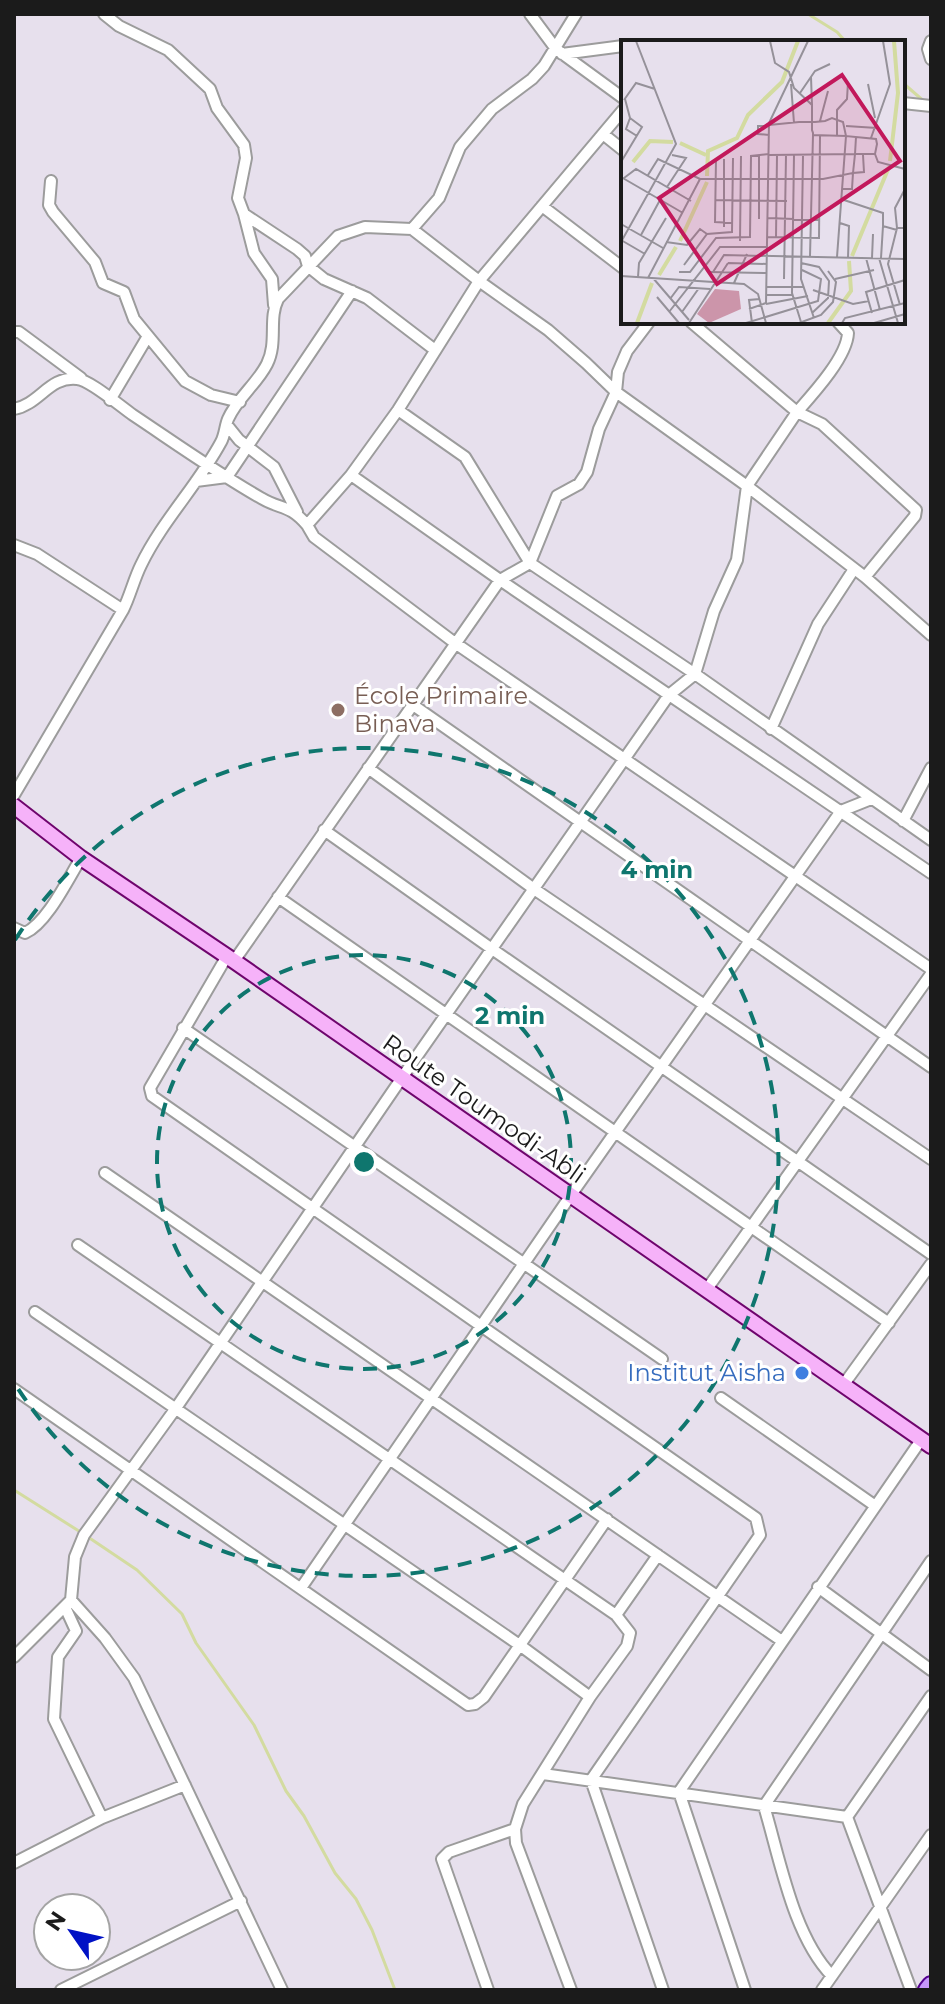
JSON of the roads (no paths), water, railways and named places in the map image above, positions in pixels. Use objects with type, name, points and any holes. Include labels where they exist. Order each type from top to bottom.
[{"type":"street","points":[[15,805],[134,589],[140,566],[224,438],[227,425],[261,374],[272,351],[272,279],[254,253],[238,198],[246,158],[244,145],[197,73],[168,50],[119,26],[104,14]]},
{"type":"street","points":[[530,14],[559,51],[621,97]]},
{"type":"street","points":[[412,229],[439,198],[460,147],[475,127],[492,109],[532,79],[559,51],[576,14]]},
{"type":"street","points":[[931,41],[928,49],[931,59]]},
{"type":"street","points":[[559,51],[621,46]]},
{"type":"street","points":[[905,103],[931,106]]},
{"type":"street","points":[[307,525],[351,475],[398,410],[479,281],[621,112]]},
{"type":"street","points":[[603,134],[621,148]]},
{"type":"street","points":[[51,181],[49,205],[53,212],[95,262],[103,283],[124,292],[134,319],[185,381],[211,395],[240,402]]},
{"type":"street","points":[[542,206],[621,266]]},
{"type":"street","points":[[244,214],[297,249],[305,256],[308,266],[333,284],[367,298],[435,350]]},
{"type":"street","points":[[274,308],[278,299],[338,236],[365,227],[412,229],[548,330],[616,392],[747,486],[865,577],[931,635]]},
{"type":"street","points":[[227,477],[352,291]]},
{"type":"street","points":[[591,1780],[760,1535],[756,1518],[152,1096],[150,1088],[183,1028],[230,958],[278,897],[500,580],[530,563],[557,496],[579,484],[587,472],[599,429],[616,392],[618,372],[627,351],[647,324]]},
{"type":"street","points":[[693,324],[797,412],[822,424],[916,510],[915,516],[865,577]]},
{"type":"street","points":[[102,1818],[54,1719],[59,1654],[76,1631],[68,1603],[78,1546],[669,695],[695,674],[714,611],[737,560],[747,486],[797,412],[824,379],[845,343],[848,333],[840,324]]},
{"type":"street","points":[[14,332],[19,332],[110,400],[227,477],[265,501],[285,506],[298,514]]},
{"type":"street","points":[[110,400],[148,336]]},
{"type":"street","points":[[14,409],[38,399],[52,383],[65,378],[82,379]]},
{"type":"street","points":[[398,410],[465,457],[530,563],[695,674],[931,840]]},
{"type":"street","points":[[227,425],[234,437],[274,467],[298,514],[314,537],[455,643],[931,971],[707,1289]]},
{"type":"street","points":[[351,475],[931,873]]},
{"type":"street","points":[[196,481],[227,477]]},
{"type":"street","points":[[14,545],[37,554],[123,610]]},
{"type":"street","points":[[771,729],[818,624],[854,569]]},
{"type":"street","points":[[413,705],[931,1067]]},
{"type":"street","points":[[368,768],[534,889],[931,1159]]},
{"type":"street","points":[[903,821],[931,768]]},
{"type":"street","points":[[301,1588],[571,1195],[841,811],[871,799]]},
{"type":"street","name":"Route Toumodi-Abli","points":[[15,805],[81,858],[230,958],[926,1443]]},
{"type":"street","points":[[324,830],[931,1254]]},
{"type":"street","points":[[14,928],[25,933],[30,931],[48,910],[81,858]]},
{"type":"street","points":[[278,897],[889,1323]]},
{"type":"street","points":[[183,1028],[662,1359]]},
{"type":"street","points":[[105,1173],[782,1641]]},
{"type":"street","points":[[78,1245],[390,1458],[616,1615],[628,1627],[630,1639],[523,1804],[515,1829],[522,1859],[571,1990]]},
{"type":"street","points":[[844,1384],[931,1264]]},
{"type":"street","points":[[35,1312],[521,1646],[590,1697]]},
{"type":"street","points":[[14,1389],[468,1705],[484,1697],[607,1519]]},
{"type":"street","points":[[721,1398],[874,1505]]},
{"type":"street","points":[[679,1792],[874,1505],[926,1443]]},
{"type":"street","points":[[616,1615],[658,1555]]},
{"type":"street","points":[[764,1806],[931,1561]]},
{"type":"street","points":[[818,1587],[931,1670]]},
{"type":"street","points":[[14,1657],[68,1603]]},
{"type":"street","points":[[68,1603],[105,1638],[134,1678],[282,1990]]},
{"type":"street","points":[[847,1817],[931,1696]]},
{"type":"street","points":[[543,1774],[847,1817]]},
{"type":"street","points":[[591,1780],[663,1990]]},
{"type":"street","points":[[14,1863],[102,1818],[185,1785]]},
{"type":"street","points":[[679,1792],[745,1990]]},
{"type":"street","points":[[764,1806],[810,1949],[832,1976]]},
{"type":"street","points":[[847,1817],[911,1990]]},
{"type":"street","points":[[488,1990],[442,1859],[449,1852],[515,1829]]},
{"type":"street","points":[[822,1990],[931,1835]]},
{"type":"street","points":[[61,1990],[241,1901]]},
{"type":"waterway","points":[[808,14],[844,40]]},
{"type":"waterway","points":[[905,85],[926,103]]},
{"type":"waterway","points":[[14,1490],[82,1533]]},
{"type":"waterway","points":[[88,1537],[137,1570],[182,1614],[196,1643],[254,1725],[286,1791],[304,1816],[335,1873],[356,1899],[372,1930],[395,1990]]},
{"type":"place","name":"École Primaire Binava","points":[[338,710]]},
{"type":"place","name":"Institut Aisha","points":[[802,1373]]}]
